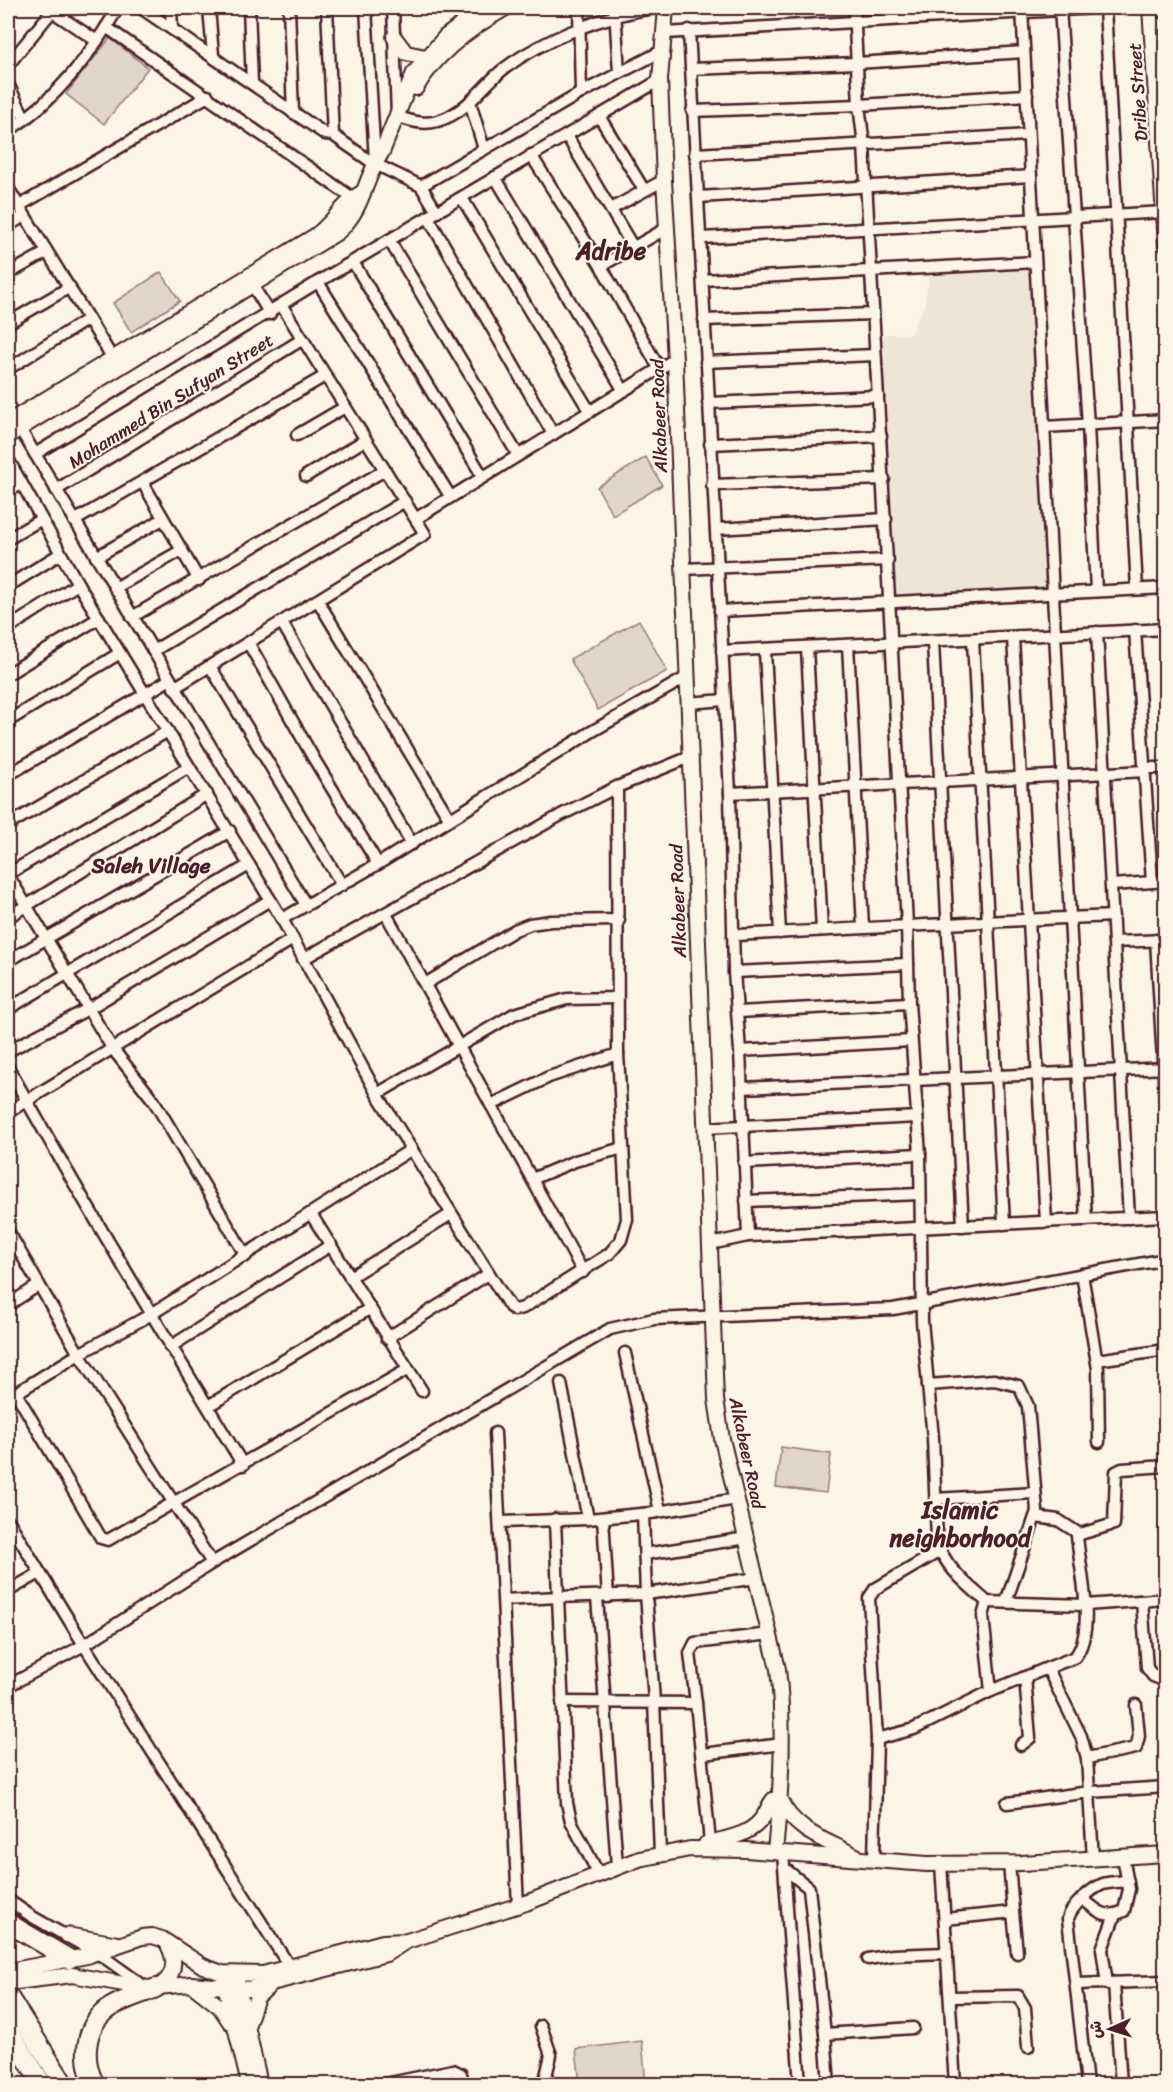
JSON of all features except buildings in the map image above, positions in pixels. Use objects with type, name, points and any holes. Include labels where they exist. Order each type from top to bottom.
[{"type":"highway","points":[[8,1923],[70,1959]]},
{"type":"highway","points":[[94,2085],[88,2070],[86,2052],[90,2033],[99,2018],[118,2003],[152,1988]]},
{"type":"highway","points":[[8,1996],[64,2085]]},
{"type":"highway","points":[[8,2030],[42,2085]]},
{"type":"street","points":[[8,131],[57,93],[97,41],[118,8]]},
{"type":"street","points":[[141,8],[213,55],[325,134],[333,135],[374,162],[421,186],[433,214],[553,434]]},
{"type":"street","points":[[171,8],[172,28]]},
{"type":"street","points":[[209,8],[213,55]]},
{"type":"street","points":[[249,8],[252,83]]},
{"type":"street","points":[[289,8],[293,113]]},
{"type":"street","points":[[327,8],[333,135]]},
{"type":"street","points":[[366,8],[374,162]]},
{"type":"street","points":[[393,8],[400,111],[414,123],[431,123],[451,116],[470,102],[506,68],[547,43],[579,30],[615,11],[654,8]]},
{"type":"street","points":[[400,111],[401,98],[426,57],[468,12],[483,8]]},
{"type":"street","points":[[12,426],[254,286],[328,240],[348,223],[374,162],[400,111],[423,76],[459,39],[506,8]]},
{"type":"street","points":[[579,8],[581,93]]},
{"type":"street","name":"Alkabeer Road","points":[[666,8],[666,33],[660,80],[675,359],[716,1399],[722,1439],[778,1669],[782,1705],[782,1744],[777,1795],[776,1852]]},
{"type":"street","points":[[854,8],[884,479],[911,1041],[920,1154],[922,1305],[937,1541],[940,1551],[969,1586],[987,1602],[1086,1605],[1166,1599]]},
{"type":"street","points":[[666,33],[1022,9],[1097,8]]},
{"type":"street","points":[[1105,8],[1130,422],[1137,589]]},
{"type":"street","name":"Dribe Street","points":[[1150,8],[1158,24],[1166,245]]},
{"type":"street","points":[[8,65],[49,9],[97,41]]},
{"type":"street","points":[[1022,9],[1086,1220]]},
{"type":"street","points":[[1060,9],[1088,425],[1096,591]]},
{"type":"street","points":[[615,11],[619,72]]},
{"type":"street","points":[[106,27],[359,198]]},
{"type":"street","points":[[689,30],[692,111],[702,238],[712,485],[730,793],[734,972],[738,1012],[748,1236]]},
{"type":"street","points":[[394,37],[406,53],[426,57]]},
{"type":"street","points":[[421,186],[581,93],[664,50]]},
{"type":"street","points":[[691,69],[857,63],[1024,52]]},
{"type":"street","points":[[35,454],[270,314],[318,282],[660,80]]},
{"type":"street","points":[[8,84],[25,119]]},
{"type":"street","points":[[692,111],[859,105],[1028,95]]},
{"type":"street","points":[[8,226],[22,211],[208,96]]},
{"type":"street","points":[[470,102],[484,149]]},
{"type":"street","points":[[599,116],[644,190]]},
{"type":"street","points":[[695,154],[1028,135]]},
{"type":"street","points":[[567,136],[633,247]]},
{"type":"street","points":[[531,155],[601,266],[659,368]]},
{"type":"street","points":[[699,197],[1031,176]]},
{"type":"street","points":[[495,177],[624,391]]},
{"type":"street","points":[[611,209],[664,180]]},
{"type":"street","points":[[8,188],[113,359]]},
{"type":"street","points":[[12,426],[113,359],[315,236],[359,198]]},
{"type":"street","points":[[462,198],[590,412]]},
{"type":"street","points":[[702,238],[1164,212]]},
{"type":"street","points":[[601,266],[667,228]]},
{"type":"street","points":[[389,240],[518,455]]},
{"type":"street","points":[[8,274],[47,252]]},
{"type":"street","points":[[353,262],[483,477]]},
{"type":"street","points":[[702,280],[1035,262]]},
{"type":"street","points":[[318,282],[450,496]]},
{"type":"street","points":[[254,286],[270,314]]},
{"type":"street","points":[[8,323],[70,287]]},
{"type":"street","points":[[8,775],[145,694],[210,666],[249,644],[424,536],[417,518],[365,440],[282,306]]},
{"type":"street","points":[[704,320],[873,315]]},
{"type":"street","points":[[8,369],[88,319]]},
{"type":"street","name":"Mohammed Bin Sufyan Street","points":[[56,490],[303,339]]},
{"type":"street","points":[[706,362],[875,355]]},
{"type":"street","points":[[417,518],[675,359]]},
{"type":"street","points":[[74,521],[325,376]]},
{"type":"street","points":[[708,403],[878,396]]},
{"type":"street","points":[[297,435],[345,407]]},
{"type":"street","points":[[1044,428],[1166,420]]},
{"type":"street","points":[[12,426],[35,454],[306,904]]},
{"type":"street","points":[[710,444],[881,436]]},
{"type":"street","points":[[306,476],[365,440]]},
{"type":"street","points":[[8,459],[60,554],[282,919],[377,1094],[487,1275],[510,1307],[515,1310],[523,1308],[609,1254],[624,1233],[627,1219],[618,1054],[617,787]]},
{"type":"street","points":[[132,617],[385,470]]},
{"type":"street","points":[[712,485],[884,479]]},
{"type":"street","points":[[143,483],[199,579]]},
{"type":"street","points":[[8,491],[21,484]]},
{"type":"street","points":[[153,651],[405,501]]},
{"type":"street","points":[[96,557],[163,519]]},
{"type":"street","points":[[716,529],[885,519]]},
{"type":"street","points":[[8,538],[40,520]]},
{"type":"street","points":[[115,588],[182,550]]},
{"type":"street","points":[[8,586],[60,554]]},
{"type":"street","points":[[683,569],[888,560]]},
{"type":"street","points":[[8,628],[78,584]]},
{"type":"street","points":[[720,610],[1166,588]]},
{"type":"street","points":[[318,602],[449,818]]},
{"type":"street","points":[[8,674],[99,618]]},
{"type":"street","points":[[282,623],[412,844]]},
{"type":"street","points":[[722,651],[973,641],[1166,629]]},
{"type":"street","points":[[1135,630],[1152,882]]},
{"type":"street","points":[[1097,632],[1129,1218]]},
{"type":"street","points":[[1013,638],[1046,1222]]},
{"type":"street","points":[[973,641],[1004,1224]]},
{"type":"street","points":[[933,642],[963,1226]]},
{"type":"street","points":[[249,644],[314,759],[378,864]]},
{"type":"street","points":[[848,645],[863,927]]},
{"type":"street","points":[[807,648],[822,930]]},
{"type":"street","points":[[765,651],[780,933]]},
{"type":"street","points":[[8,721],[120,653]]},
{"type":"street","points":[[210,666],[342,885]]},
{"type":"street","points":[[282,919],[412,844],[449,818],[687,677]]},
{"type":"street","points":[[688,703],[724,700]]},
{"type":"street","points":[[8,825],[168,731]]},
{"type":"street","points":[[303,959],[386,914],[500,847],[617,787],[690,758]]},
{"type":"street","points":[[189,767],[8,875],[112,1048],[153,1101],[246,1256]]},
{"type":"street","points":[[730,793],[1166,768]]},
{"type":"street","points":[[8,917],[207,794]]},
{"type":"street","points":[[8,961],[230,831]]},
{"type":"street","points":[[8,1009],[249,865]]},
{"type":"street","points":[[1112,885],[1166,881]]},
{"type":"street","points":[[8,1051],[88,1009],[270,900]]},
{"type":"street","points":[[386,914],[583,1272]]},
{"type":"street","points":[[733,935],[907,924],[946,925],[1113,916]]},
{"type":"street","points":[[425,984],[515,930],[530,924],[550,921],[619,920]]},
{"type":"street","points":[[8,1112],[293,939]]},
{"type":"street","points":[[1114,942],[1161,940],[1166,1113]]},
{"type":"street","points":[[734,972],[908,964]]},
{"type":"street","points":[[377,1094],[500,1021],[531,1007],[567,999],[617,998]]},
{"type":"street","points":[[738,1012],[909,1003]]},
{"type":"street","points":[[740,1051],[911,1041]]},
{"type":"street","points":[[491,1105],[549,1077],[618,1054]]},
{"type":"street","points":[[8,1067],[150,1315],[243,1465]]},
{"type":"street","points":[[742,1088],[1078,1070],[1164,1068]]},
{"type":"street","points":[[705,1128],[917,1117]]},
{"type":"street","points":[[532,1179],[575,1161],[622,1148]]},
{"type":"street","points":[[407,1370],[108,1540],[101,1538],[12,1396],[246,1256],[412,1149]]},
{"type":"street","points":[[744,1163],[920,1154]]},
{"type":"street","points":[[746,1201],[920,1194]]},
{"type":"street","points":[[311,1214],[369,1310],[422,1391]]},
{"type":"street","points":[[350,1277],[451,1214]]},
{"type":"street","points":[[710,1244],[748,1236],[1166,1216]]},
{"type":"street","points":[[8,1231],[79,1354],[172,1505],[212,1563]]},
{"type":"street","points":[[170,1347],[331,1245]]},
{"type":"street","points":[[8,1686],[84,1645],[212,1563],[598,1334],[643,1321],[854,1312],[922,1305],[1166,1259]]},
{"type":"street","points":[[1083,1274],[1097,1360],[1099,1442]]},
{"type":"street","points":[[387,1338],[487,1275]]},
{"type":"street","points":[[8,1305],[39,1285]]},
{"type":"street","points":[[208,1406],[369,1310]]},
{"type":"street","points":[[1097,1360],[1166,1350]]},
{"type":"street","points":[[625,1353],[660,1511]]},
{"type":"street","points":[[928,1385],[994,1380],[1018,1386],[1028,1406],[1036,1517],[1006,1602]]},
{"type":"street","points":[[561,1383],[588,1519]]},
{"type":"street","points":[[495,1433],[518,1906]]},
{"type":"street","points":[[1036,1517],[1058,1520],[1078,1533],[1114,1524],[1116,1473],[1122,1469],[1166,1466]]},
{"type":"street","points":[[936,1499],[1035,1493]]},
{"type":"street","points":[[500,1522],[603,1518],[737,1499]]},
{"type":"street","points":[[644,1514],[660,1854]]},
{"type":"street","points":[[603,1518],[605,1700],[617,1866]]},
{"type":"street","points":[[555,1519],[568,1810],[598,1873]]},
{"type":"street","points":[[8,1520],[84,1645],[293,1973]]},
{"type":"street","points":[[877,1739],[914,1729],[991,1691],[1075,1657],[1080,1650],[1086,1605],[1078,1533]]},
{"type":"street","points":[[645,1554],[747,1538]]},
{"type":"street","points":[[867,1858],[877,1739],[869,1598],[875,1589],[940,1551]]},
{"type":"street","points":[[8,1591],[40,1573]]},
{"type":"street","points":[[504,1600],[646,1594],[757,1578]]},
{"type":"street","points":[[1142,1601],[1147,1668],[1153,1676],[1166,1681]]},
{"type":"street","points":[[987,1602],[983,1616],[991,1691]]},
{"type":"street","points":[[710,1842],[703,1754],[690,1653],[694,1643],[770,1634]]},
{"type":"street","points":[[1048,1669],[1077,1726],[1087,1758],[1093,1859]]},
{"type":"street","points":[[1021,1745],[1030,1738],[1025,1677]]},
{"type":"street","points":[[562,1702],[605,1700],[696,1703]]},
{"type":"street","points":[[1087,1758],[1136,1748],[1139,1736],[1136,1705]]},
{"type":"street","points":[[703,1754],[782,1744]]},
{"type":"street","points":[[1007,1803],[1090,1792],[1166,1787]]},
{"type":"street","points":[[241,2028],[257,1997],[269,1986],[293,1973],[383,1942],[407,1941],[518,1906],[617,1866],[732,1838],[749,1830],[761,1820],[777,1795],[793,1821],[802,1830],[867,1858]]},
{"type":"street","points":[[690,1849],[776,1852],[941,1864],[1009,1863],[1166,1854]]},
{"type":"street","points":[[776,1852],[784,1869],[800,2085]]},
{"type":"street","points":[[1121,2085],[1111,1984],[1102,1949],[1115,1915],[1127,1907],[1128,1881],[1123,1857]]},
{"type":"street","points":[[1009,1863],[1017,1953]]},
{"type":"street","points":[[941,1864],[955,2085]]},
{"type":"street","points":[[784,1869],[809,1888],[829,2085]]},
{"type":"street","points":[[1087,2085],[1076,1984],[1072,1971],[1068,1918],[1083,1899],[1103,1884],[1128,1881]]},
{"type":"street","points":[[1083,1899],[1101,1914],[1115,1915]]},
{"type":"street","points":[[8,1900],[30,1916],[97,1953],[152,1988]]},
{"type":"street","points":[[945,1919],[1013,1912]]},
{"type":"street","points":[[8,1983],[25,1974],[70,1959],[152,1936],[230,1981],[269,1986]]},
{"type":"street","points":[[71,1938],[120,1945]]},
{"type":"street","points":[[70,1959],[76,1952],[71,1938]]},
{"type":"street","points":[[152,1988],[168,1981],[172,1974],[173,1954],[168,1945]]},
{"type":"street","points":[[868,1959],[893,1955],[947,1953]]},
{"type":"street","points":[[8,1971],[25,1974],[72,1975],[152,1988],[230,1981],[263,1974],[293,1973]]},
{"type":"street","points":[[230,1981],[241,2028],[249,2085]]},
{"type":"street","points":[[1076,1984],[1166,1981]]},
{"type":"street","points":[[191,1984],[220,2007],[241,2028],[260,2085]]},
{"type":"street","points":[[950,1997],[1018,1996],[1025,2008],[1028,2047]]},
{"type":"street","points":[[541,2026],[551,2055],[544,2085]]},
{"type":"street","points":[[825,2034],[913,2028]]},
{"type":"street","points":[[388,2084],[453,2070],[461,2074],[464,2085]]},
{"type":"shaded area","points":[[110,38],[148,68],[104,124],[66,94]]},
{"type":"shaded area","points":[[1035,263],[1053,594],[890,603],[875,334],[910,334],[924,307],[930,270]]},
{"type":"shaded area","points":[[161,272],[180,301],[131,332],[113,303]]},
{"type":"shaded area","points":[[646,457],[662,485],[613,515],[597,487]]},
{"type":"shaded area","points":[[639,620],[667,671],[598,710],[570,659]]},
{"type":"shaded area","points":[[781,1447],[831,1454],[826,1493],[776,1487]]},
{"type":"shaded area","points":[[642,2041],[646,2084],[580,2084],[576,2049]]},
{"type":"district","name":"Adribe","points":[[611,251]]},
{"type":"district","name":"Saleh Village","points":[[151,866]]},
{"type":"district","name":"Islamic neighborhood","points":[[960,1524]]}]
